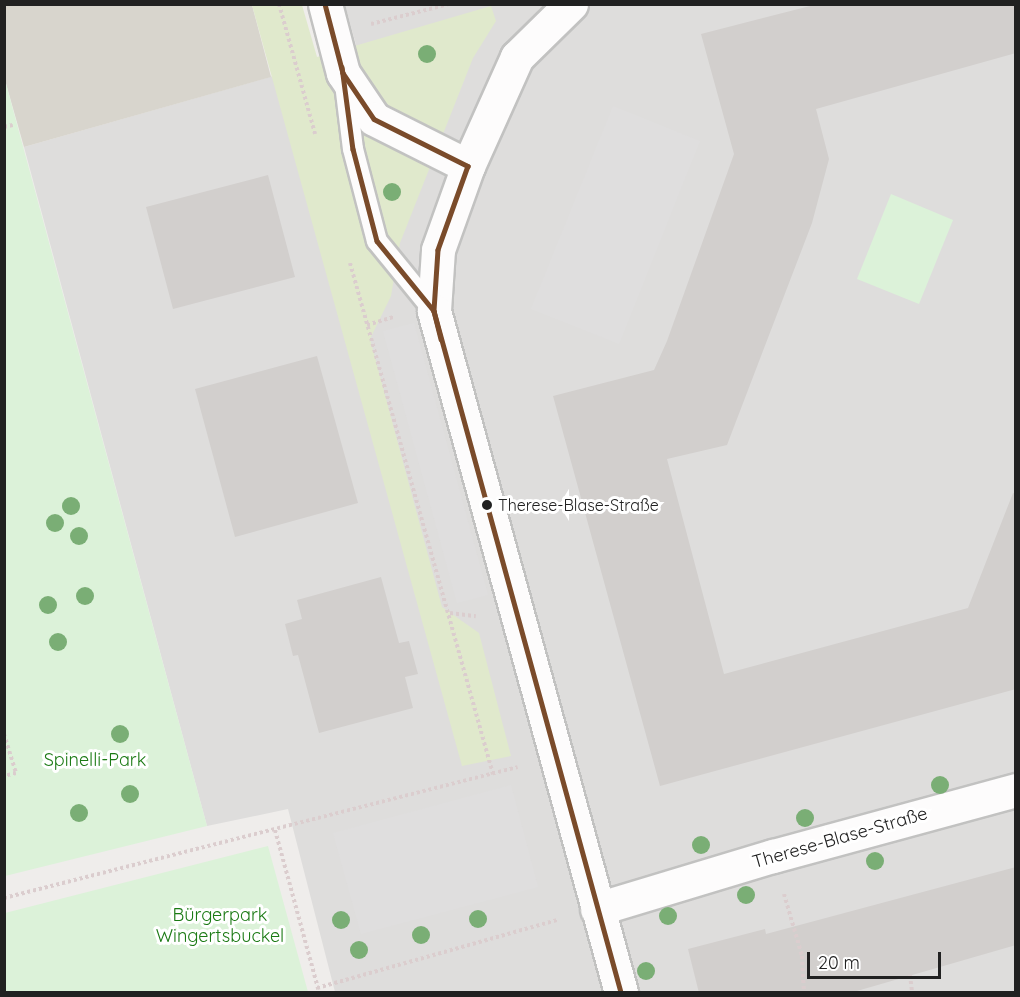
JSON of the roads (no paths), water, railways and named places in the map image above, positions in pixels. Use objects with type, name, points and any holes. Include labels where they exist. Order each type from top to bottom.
[{"type":"street","points":[[571,4],[517,57],[468,166],[438,250],[434,311],[621,993]]},
{"type":"street","points":[[329,19],[343,73],[374,119],[468,166]]},
{"type":"street","name":"Therese-Blase-Straße","points":[[597,909],[773,856],[1016,790]]},
{"type":"lane","points":[[343,73],[353,149],[377,241],[434,311]]},
{"type":"place","name":"Therese-Blase-Straße","points":[[487,505]]},
{"type":"park label","name":"Spinelli-Park","points":[[95,760]]},
{"type":"park label","name":"Bürgerpark Wingertsbuckel","points":[[220,926]]}]
